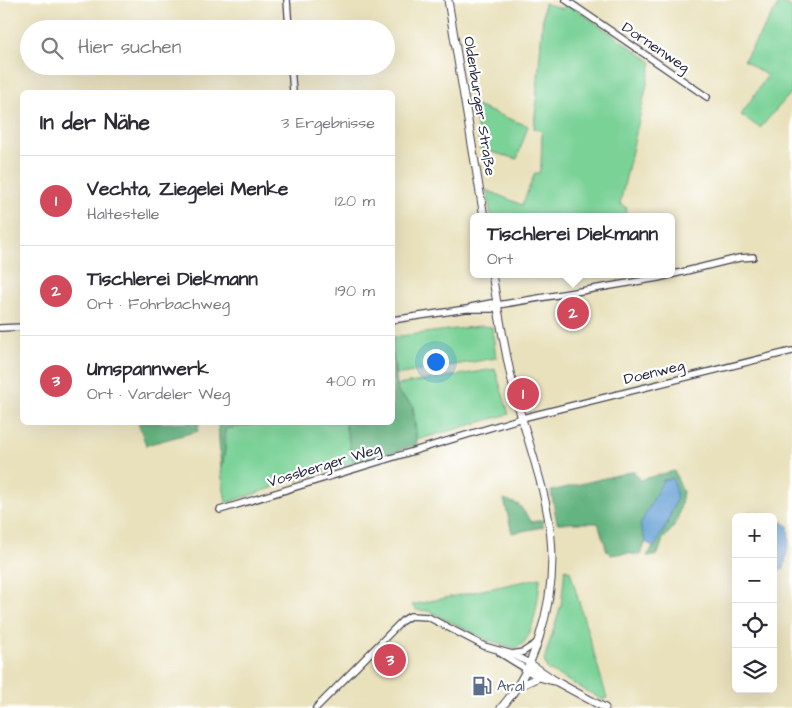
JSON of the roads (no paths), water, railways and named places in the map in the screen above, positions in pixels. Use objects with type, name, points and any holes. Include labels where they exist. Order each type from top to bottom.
[{"type":"main road","name":"Oldenburger Straße","points":[[448,0],[483,213]]},
{"type":"main road","points":[[493,278],[510,371],[547,506],[552,544],[553,572],[550,597],[538,642],[517,687],[501,708]]},
{"type":"main road","points":[[527,666],[539,678],[557,682]]},
{"type":"main road","points":[[527,666],[605,708]]},
{"type":"main road","points":[[517,687],[539,678]]},
{"type":"street","points":[[287,0],[288,20]]},
{"type":"street","name":"Dornenweg","points":[[566,0],[707,97]]},
{"type":"street","points":[[292,75],[293,90]]},
{"type":"street","points":[[675,274],[739,258],[753,257]]},
{"type":"street","points":[[395,320],[466,309],[492,309],[498,305],[658,278]]},
{"type":"street","points":[[0,328],[20,327]]},
{"type":"street","name":"Doenweg","points":[[522,418],[792,351]]},
{"type":"street","name":"Vossberger Weg","points":[[220,510],[522,418]]},
{"type":"street","points":[[316,708],[410,616],[428,617],[527,666]]},
{"type":"street","points":[[495,650],[512,654],[523,652],[538,642]]},
{"type":"street","points":[[512,654],[527,666]]},
{"type":"water","points":[[673,478],[677,498],[666,526],[654,548],[646,542],[640,525],[663,480]]},
{"type":"water","points":[[777,519],[788,526],[789,540],[784,569],[777,570]]},
{"type":"place","name":"Tischlerei Diekmann","points":[[573,313]]},
{"type":"place","name":"Vechta, Ziegelei Menke","points":[[523,394]]},
{"type":"place","name":"Umspannwerk","points":[[390,660]]},
{"type":"place","name":"Aral","points":[[482,686]]}]
